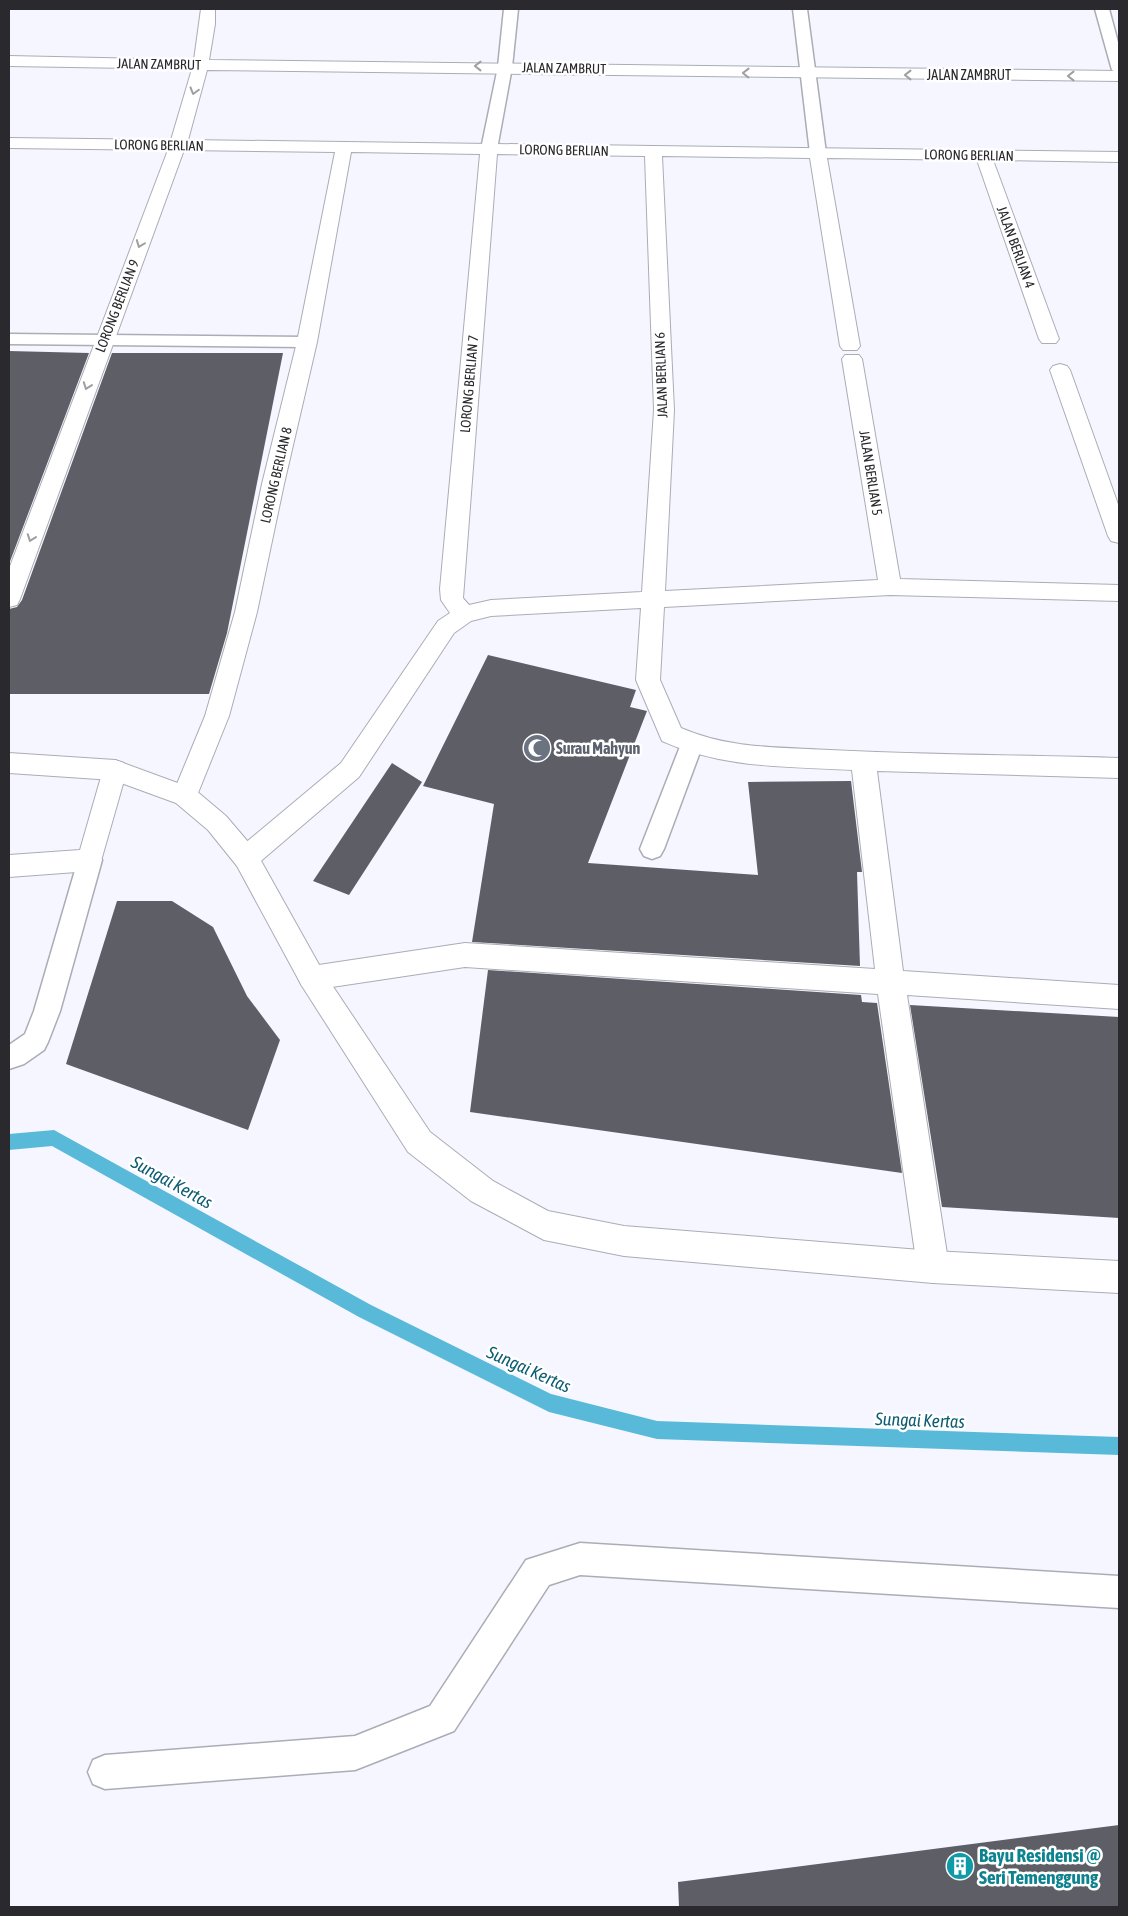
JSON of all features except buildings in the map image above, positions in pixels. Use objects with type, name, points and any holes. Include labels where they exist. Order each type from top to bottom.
[{"type":"street","name":"LORONG BERLIAN 9","points":[[9,599],[178,145],[201,66],[208,9]]},
{"type":"street","name":"JALAN ZAMBRUT","points":[[9,62],[201,66],[505,66],[810,74],[1119,76]]},
{"type":"street","name":"LORONG BERLIAN","points":[[9,143],[1119,157]]},
{"type":"street","name":"LORONG BERLIAN 8","points":[[185,796],[217,716],[246,612],[273,484],[307,342],[344,147]]},
{"type":"street","name":"LORONG BERLIAN 7","points":[[464,614],[452,600],[451,588],[489,149]]},
{"type":"street","name":"JALAN BERLIAN 6","points":[[653,151],[664,410],[648,680],[671,734],[692,744],[723,753],[863,762],[1119,768]]},
{"type":"street","name":"JALAN BERLIAN 5","points":[[818,153],[890,587]]},
{"type":"street","name":"JALAN BERLIAN 4","points":[[983,155],[1049,339]]},
{"type":"street","points":[[1060,370],[1119,536]]},
{"type":"street","points":[[246,858],[350,770],[446,627],[464,614],[491,608],[890,587],[1119,593]]},
{"type":"street","points":[[863,762],[891,984],[933,1267]]},
{"type":"street","points":[[9,763],[115,770],[185,796],[217,823],[246,858],[312,978],[418,1142],[482,1191],[544,1225],[624,1241],[933,1267],[1119,1277]]},
{"type":"street","points":[[9,866],[90,860],[115,770]]},
{"type":"street","points":[[312,978],[465,955],[891,984],[1119,997]]},
{"type":"lane","points":[[489,149],[505,66],[511,9]]},
{"type":"lane","points":[[800,9],[810,74],[818,153]]},
{"type":"lane","points":[[1102,9],[1119,70]]},
{"type":"lane","points":[[9,339],[307,342]]},
{"type":"lane","points":[[652,848],[692,744]]},
{"type":"lane","points":[[9,1057],[15,1056],[36,1042],[47,1012],[90,860]]},
{"type":"lane","points":[[105,1772],[355,1753],[442,1719],[538,1572],[580,1559],[1119,1592]]},
{"type":"waterway","name":"Sungai Kertas","points":[[9,1142],[54,1138],[365,1311],[549,1403],[657,1430],[1119,1446]]},
{"type":"place","name":"Surau Mahyun","points":[[537,748]]},
{"type":"place","name":"Bayu Residensi @ Seri Temenggung","points":[[960,1866]]}]
